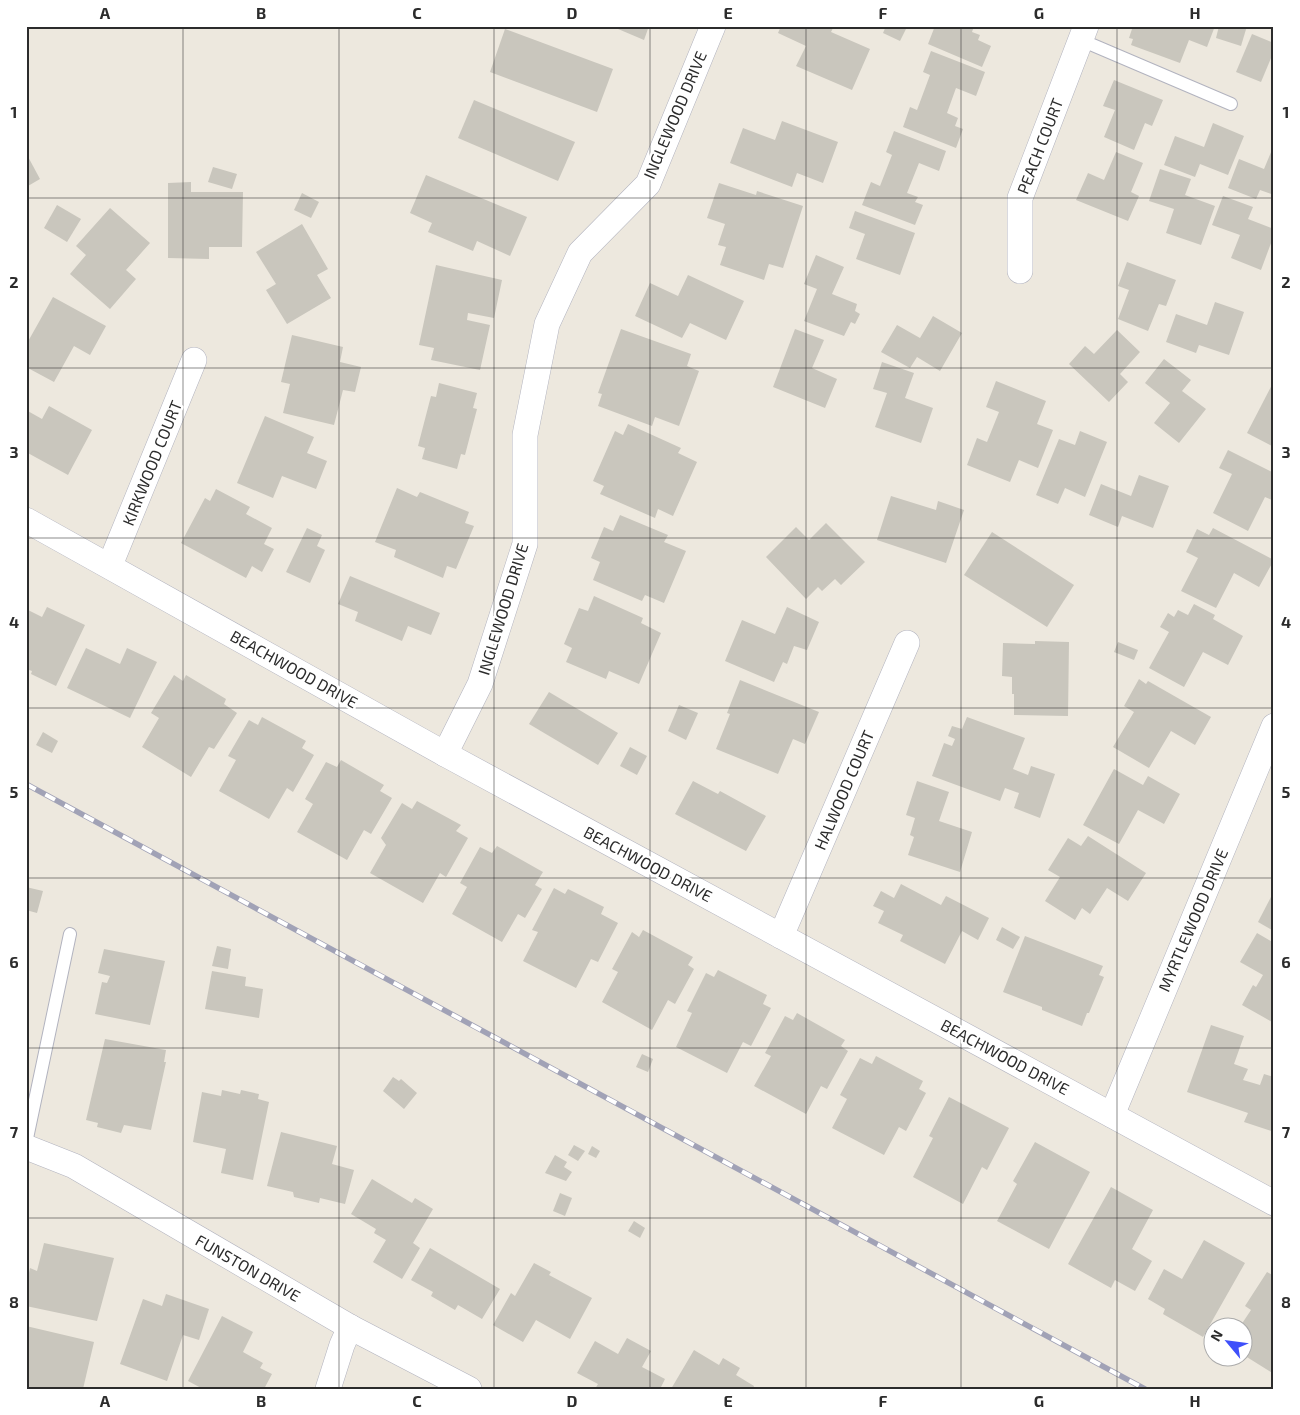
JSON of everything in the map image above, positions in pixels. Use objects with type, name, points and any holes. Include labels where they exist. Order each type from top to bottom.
[{"type":"street","name":"INGLEWOOD DRIVE","points":[[445,754],[480,684],[525,544],[525,435],[547,324],[580,254],[648,184],[713,26]]},
{"type":"street","name":"PEACH COURT","points":[[1020,271],[1020,198],[1084,33]]},
{"type":"street","name":"KIRKWOOD COURT","points":[[110,566],[194,360]]},
{"type":"street","name":"BEACHWOOD DRIVE","points":[[26,520],[445,754],[1274,1203]]},
{"type":"street","name":"HALWOOD COURT","points":[[781,936],[907,643]]},
{"type":"street","name":"MYRTLEWOOD DRIVE","points":[[1112,1114],[1274,726]]},
{"type":"street","name":"FUNSTON DRIVE","points":[[26,1147],[74,1166],[350,1328],[469,1389]]},
{"type":"street","points":[[328,1389],[342,1345],[350,1328]]},
{"type":"lane","points":[[1084,33],[1232,104]]},
{"type":"lane","points":[[26,1143],[70,934]]},
{"type":"building","points":[[611,26],[649,26],[644,40]]},
{"type":"building","points":[[781,26],[834,26],[831,32],[870,49],[852,90],[796,66],[806,46],[778,33]]},
{"type":"building","points":[[886,26],[900,26],[906,29],[900,41],[883,33]]},
{"type":"building","points":[[935,26],[974,26],[972,32],[980,35],[978,40],[991,46],[982,67],[928,44]]},
{"type":"building","points":[[1133,26],[1215,26],[1207,47],[1189,40],[1180,63],[1131,45],[1133,39],[1129,38]]},
{"type":"building","points":[[1219,26],[1247,26],[1241,46],[1216,38]]},
{"type":"building","points":[[505,29],[613,69],[597,112],[490,72]]},
{"type":"building","points":[[1252,34],[1274,43],[1274,51],[1261,82],[1236,72]]},
{"type":"building","points":[[931,51],[985,72],[976,96],[956,88],[947,113],[958,118],[955,126],[963,129],[956,148],[903,127],[910,107],[917,110],[930,75],[923,72]]},
{"type":"building","points":[[1114,80],[1163,100],[1152,126],[1145,123],[1134,150],[1104,137],[1115,110],[1103,106]]},
{"type":"building","points":[[474,100],[575,142],[558,181],[458,138]]},
{"type":"building","points":[[782,121],[838,142],[823,183],[797,173],[792,187],[730,163],[743,128],[775,140]]},
{"type":"building","points":[[1213,123],[1244,136],[1228,175],[1200,164],[1195,177],[1164,165],[1175,136],[1204,147]]},
{"type":"building","points":[[894,131],[946,151],[939,171],[919,163],[907,193],[918,197],[915,202],[923,205],[915,225],[862,205],[871,182],[880,186],[892,155],[886,152]]},
{"type":"building","points":[[1274,145],[1274,195],[1260,190],[1256,199],[1228,188],[1239,159],[1264,169]]},
{"type":"building","points":[[1116,152],[1143,163],[1131,192],[1139,196],[1128,221],[1076,200],[1088,173],[1104,180]]},
{"type":"building","points":[[26,153],[40,179],[28,186],[26,183]]},
{"type":"building","points":[[213,167],[237,174],[232,189],[208,182]]},
{"type":"building","points":[[1160,169],[1191,179],[1185,195],[1215,206],[1201,245],[1166,233],[1174,209],[1149,201]]},
{"type":"building","points":[[426,175],[527,217],[510,256],[477,241],[473,251],[428,232],[432,223],[410,213]]},
{"type":"building","points":[[191,182],[191,192],[243,192],[242,247],[209,247],[209,259],[168,258],[168,183]]},
{"type":"building","points":[[719,183],[756,195],[757,191],[803,206],[783,268],[769,264],[764,280],[720,265],[726,247],[718,245],[725,224],[707,218]]},
{"type":"building","points":[[302,193],[319,202],[311,218],[294,210]]},
{"type":"building","points":[[1223,196],[1253,207],[1248,219],[1274,229],[1274,235],[1261,270],[1231,258],[1240,235],[1212,225]]},
{"type":"building","points":[[57,205],[81,219],[67,242],[44,228]]},
{"type":"building","points":[[110,208],[150,243],[126,270],[136,279],[110,309],[70,274],[86,255],[76,246]]},
{"type":"building","points":[[855,211],[915,233],[900,275],[856,259],[865,234],[849,228]]},
{"type":"building","points":[[302,224],[328,269],[317,275],[331,298],[287,324],[266,290],[276,284],[256,252]]},
{"type":"building","points":[[816,255],[844,267],[832,294],[857,304],[855,311],[860,314],[855,324],[851,322],[844,336],[804,321],[817,289],[804,284]]},
{"type":"building","points":[[1127,262],[1176,280],[1166,306],[1159,304],[1148,331],[1118,319],[1129,290],[1118,286]]},
{"type":"building","points":[[436,265],[502,280],[494,318],[468,313],[467,320],[490,325],[480,370],[431,360],[434,348],[419,345]]},
{"type":"building","points":[[688,275],[744,301],[726,340],[690,323],[682,338],[635,316],[650,283],[678,296]]},
{"type":"building","points":[[53,297],[106,326],[90,355],[74,346],[54,382],[26,367],[26,345]]},
{"type":"building","points":[[1215,302],[1244,312],[1229,355],[1199,345],[1196,353],[1166,342],[1176,314],[1207,325]]},
{"type":"building","points":[[933,316],[962,333],[940,371],[917,357],[910,368],[881,352],[897,325],[920,338]]},
{"type":"building","points":[[621,329],[691,354],[687,366],[699,371],[679,426],[655,417],[652,426],[598,406],[602,394],[598,393]]},
{"type":"building","points":[[795,329],[824,340],[812,368],[837,379],[825,408],[773,387]]},
{"type":"building","points":[[1117,330],[1140,352],[1120,374],[1128,382],[1109,402],[1069,364],[1085,346],[1094,354]]},
{"type":"building","points":[[292,335],[343,347],[340,362],[361,367],[355,392],[343,390],[334,425],[283,413],[290,384],[281,382]]},
{"type":"building","points":[[1164,359],[1191,380],[1182,391],[1206,409],[1179,443],[1154,423],[1170,403],[1145,383]]},
{"type":"building","points":[[882,362],[914,373],[905,398],[933,408],[921,443],[875,427],[887,393],[873,389]]},
{"type":"building","points":[[996,381],[1046,401],[1037,424],[1053,430],[1038,468],[1019,460],[1010,482],[967,465],[977,438],[987,442],[999,412],[986,407]]},
{"type":"building","points":[[1274,381],[1274,447],[1247,433]]},
{"type":"building","points":[[439,383],[477,393],[473,408],[477,409],[465,455],[461,454],[457,469],[422,459],[425,448],[418,446],[431,396],[436,397]]},
{"type":"building","points":[[49,406],[92,430],[68,475],[26,452],[26,410],[42,419]]},
{"type":"building","points":[[265,416],[314,437],[307,453],[327,461],[316,489],[282,476],[273,498],[237,483]]},
{"type":"building","points":[[628,424],[681,448],[678,453],[697,462],[673,516],[658,509],[655,518],[600,494],[604,486],[593,481],[615,431],[623,435]]},
{"type":"building","points":[[1080,431],[1107,442],[1085,497],[1065,488],[1058,504],[1036,495],[1059,439],[1075,445]]},
{"type":"building","points":[[1228,450],[1274,473],[1274,501],[1265,497],[1248,531],[1213,513],[1232,474],[1219,468]]},
{"type":"building","points":[[1139,475],[1169,486],[1153,528],[1122,516],[1118,527],[1089,515],[1101,484],[1131,496]]},
{"type":"building","points":[[397,488],[417,497],[420,492],[469,512],[465,523],[474,526],[456,569],[447,566],[443,578],[394,557],[396,550],[375,542]]},
{"type":"building","points":[[216,489],[250,507],[246,514],[272,528],[264,544],[274,549],[262,572],[252,566],[246,578],[181,543],[205,498],[210,501]]},
{"type":"building","points":[[891,496],[936,510],[938,501],[964,510],[946,563],[877,540]]},
{"type":"building","points":[[620,515],[668,535],[664,542],[686,551],[664,603],[645,595],[642,601],[593,580],[600,562],[591,558],[604,527],[613,531]]},
{"type":"building","points":[[826,523],[865,562],[841,585],[835,579],[822,591],[818,587],[806,599],[766,557],[796,527],[809,540]]},
{"type":"building","points":[[307,528],[322,535],[317,546],[325,550],[310,583],[286,572]]},
{"type":"building","points":[[1213,528],[1274,560],[1259,587],[1234,573],[1216,608],[1181,591],[1198,558],[1186,552],[1197,529],[1209,535]]},
{"type":"building","points":[[992,532],[1074,585],[1047,627],[964,575]]},
{"type":"building","points":[[350,576],[440,613],[431,635],[408,626],[402,641],[355,621],[358,612],[338,604]]},
{"type":"building","points":[[594,596],[643,618],[641,623],[661,633],[639,684],[609,671],[606,679],[566,662],[572,648],[564,644],[579,608],[588,611]]},
{"type":"building","points":[[1194,604],[1215,615],[1213,619],[1243,636],[1228,665],[1203,652],[1184,687],[1149,668],[1169,632],[1160,627],[1168,613],[1174,617],[1178,610],[1188,615]]},
{"type":"building","points":[[47,607],[85,625],[56,686],[31,674],[32,671],[26,669],[26,609],[42,617]]},
{"type":"building","points":[[787,607],[819,622],[807,650],[794,646],[787,664],[783,662],[774,682],[725,661],[742,620],[775,634]]},
{"type":"building","points":[[1035,641],[1069,642],[1068,716],[1014,715],[1012,677],[1002,676],[1003,643],[1035,644]]},
{"type":"building","points":[[1118,642],[1138,650],[1134,660],[1114,652]]},
{"type":"building","points":[[86,648],[120,664],[127,648],[157,662],[130,718],[67,688]]},
{"type":"building","points":[[174,675],[183,681],[186,675],[226,699],[224,704],[237,713],[214,749],[209,747],[191,777],[142,747],[159,718],[151,713]]},
{"type":"building","points":[[1139,679],[1146,684],[1148,681],[1211,717],[1195,745],[1171,731],[1149,768],[1113,747],[1134,712],[1124,706]]},
{"type":"building","points":[[740,680],[819,712],[805,744],[793,739],[778,774],[716,749],[730,714],[727,713]]},
{"type":"building","points":[[549,692],[618,733],[598,765],[529,724]]},
{"type":"building","points":[[679,705],[698,713],[686,740],[668,731]]},
{"type":"building","points":[[262,717],[306,741],[302,748],[314,755],[293,792],[287,788],[269,819],[219,791],[236,760],[228,756],[249,720],[258,725]]},
{"type":"building","points":[[967,717],[1025,738],[1013,769],[1028,775],[1031,766],[1055,774],[1040,818],[1014,808],[1019,793],[1005,788],[1000,801],[932,776],[944,743],[952,746],[955,739],[948,736],[952,726],[962,729]]},
{"type":"building","points":[[43,732],[58,741],[52,753],[36,745]]},
{"type":"building","points":[[630,747],[647,756],[637,775],[620,766]]},
{"type":"building","points":[[341,760],[384,785],[380,791],[392,798],[371,834],[364,830],[347,860],[297,832],[313,804],[305,799],[326,762],[337,767]]},
{"type":"building","points":[[1114,769],[1143,785],[1148,776],[1180,794],[1164,824],[1138,810],[1119,844],[1083,825]]},
{"type":"building","points":[[693,781],[718,794],[720,791],[766,816],[746,851],[675,814]]},
{"type":"building","points":[[917,781],[949,792],[939,821],[972,832],[960,872],[908,855],[914,837],[910,835],[915,818],[906,815]]},
{"type":"building","points":[[417,801],[461,825],[456,831],[468,838],[446,877],[440,873],[423,903],[370,873],[386,845],[381,838],[402,803],[412,809]]},
{"type":"building","points":[[1088,836],[1146,873],[1128,901],[1107,888],[1090,914],[1082,908],[1075,920],[1045,901],[1060,877],[1048,870],[1068,838],[1081,846]]},
{"type":"building","points":[[497,846],[543,872],[535,885],[542,889],[525,918],[518,914],[502,942],[452,914],[467,887],[460,883],[480,847],[492,853]]},
{"type":"building","points":[[901,884],[941,905],[946,896],[989,918],[978,940],[962,931],[945,964],[900,941],[903,935],[878,923],[884,911],[873,906],[881,891],[894,898]]},
{"type":"building","points":[[26,887],[43,891],[37,913],[26,910]]},
{"type":"building","points":[[554,888],[565,894],[568,889],[604,907],[601,914],[618,923],[598,962],[591,959],[576,988],[523,961],[538,932],[532,930]]},
{"type":"building","points":[[1272,895],[1274,896],[1274,931],[1258,922]]},
{"type":"building","points":[[1002,927],[1020,937],[1013,949],[996,940]]},
{"type":"building","points":[[643,930],[693,957],[688,965],[694,969],[675,1004],[668,1000],[652,1030],[602,1002],[618,972],[612,969],[632,932],[639,937]]},
{"type":"building","points":[[1257,933],[1274,943],[1274,1023],[1242,1005],[1253,985],[1256,987],[1263,975],[1240,962]]},
{"type":"building","points":[[1025,936],[1103,966],[1099,975],[1104,977],[1082,1026],[1042,1010],[1042,1007],[1003,992]]},
{"type":"building","points":[[217,946],[231,949],[228,969],[212,966]]},
{"type":"building","points":[[104,949],[165,961],[150,1025],[95,1014],[102,982],[107,983],[110,976],[98,973]]},
{"type":"building","points":[[718,970],[767,995],[763,1004],[771,1008],[751,1046],[743,1042],[727,1073],[676,1047],[692,1013],[687,1011],[706,973],[714,977]]},
{"type":"building","points":[[212,971],[246,977],[245,986],[263,989],[259,1018],[205,1009]]},
{"type":"building","points":[[797,1013],[845,1040],[841,1046],[848,1051],[827,1089],[821,1086],[806,1114],[754,1086],[771,1056],[765,1053],[785,1016],[793,1020]]},
{"type":"building","points":[[1211,1025],[1244,1036],[1234,1064],[1248,1069],[1243,1080],[1260,1085],[1264,1074],[1274,1077],[1274,1132],[1244,1122],[1248,1113],[1187,1092]]},
{"type":"building","points":[[105,1039],[166,1050],[164,1062],[166,1062],[151,1130],[124,1125],[121,1133],[97,1127],[98,1123],[86,1120]]},
{"type":"building","points":[[642,1054],[653,1059],[648,1072],[636,1067]]},
{"type":"building","points":[[876,1056],[923,1081],[919,1089],[926,1093],[906,1131],[899,1127],[884,1155],[832,1128],[847,1099],[840,1095],[860,1058],[872,1064]]},
{"type":"building","points":[[393,1077],[399,1081],[401,1079],[417,1093],[404,1109],[383,1091]]},
{"type":"building","points":[[222,1090],[240,1094],[241,1090],[259,1094],[258,1099],[269,1102],[253,1180],[221,1173],[226,1149],[193,1142],[202,1092],[221,1096]]},
{"type":"building","points":[[949,1097],[1009,1128],[987,1170],[982,1167],[963,1204],[913,1177],[933,1138],[929,1136]]},
{"type":"building","points":[[281,1132],[337,1146],[332,1164],[354,1170],[345,1204],[320,1198],[319,1203],[294,1197],[293,1192],[267,1186]]},
{"type":"building","points":[[1035,1142],[1090,1172],[1049,1249],[997,1221],[1017,1184],[1013,1181]]},
{"type":"building","points":[[574,1145],[585,1151],[578,1161],[568,1155]]},
{"type":"building","points":[[592,1146],[600,1151],[596,1158],[588,1154]]},
{"type":"building","points":[[555,1155],[567,1162],[564,1167],[572,1172],[566,1181],[545,1173]]},
{"type":"building","points":[[372,1179],[412,1203],[415,1198],[433,1209],[413,1243],[420,1248],[402,1279],[373,1262],[386,1240],[374,1233],[376,1229],[351,1214]]},
{"type":"building","points":[[1111,1187],[1153,1210],[1132,1249],[1152,1261],[1135,1291],[1115,1280],[1111,1288],[1068,1264]]},
{"type":"building","points":[[560,1193],[572,1198],[565,1216],[553,1211]]},
{"type":"building","points":[[634,1221],[645,1228],[640,1238],[628,1231]]},
{"type":"building","points":[[1204,1240],[1245,1263],[1214,1318],[1202,1318],[1202,1336],[1163,1314],[1165,1309],[1148,1299],[1164,1269],[1182,1279]]},
{"type":"building","points":[[44,1243],[114,1258],[97,1321],[26,1306],[28,1295],[26,1295],[26,1287],[30,1268],[37,1271]]},
{"type":"building","points":[[430,1248],[500,1289],[482,1319],[458,1305],[455,1310],[431,1296],[433,1292],[411,1280]]},
{"type":"building","points":[[534,1263],[551,1272],[549,1275],[592,1298],[570,1339],[536,1320],[523,1342],[493,1325],[511,1293],[515,1296]]},
{"type":"building","points":[[1267,1272],[1274,1276],[1274,1374],[1252,1360],[1252,1318],[1246,1318],[1251,1310],[1245,1306]]},
{"type":"building","points":[[166,1294],[209,1309],[199,1340],[183,1335],[167,1381],[120,1364],[143,1299],[162,1306]]},
{"type":"building","points":[[222,1316],[253,1332],[243,1352],[263,1363],[260,1368],[272,1374],[264,1389],[203,1389],[188,1381]]},
{"type":"building","points":[[26,1326],[94,1342],[83,1389],[26,1389]]},
{"type":"building","points":[[627,1338],[651,1351],[642,1367],[665,1379],[660,1389],[595,1389],[598,1384],[577,1373],[595,1341],[618,1354]]},
{"type":"building","points":[[694,1350],[719,1365],[723,1358],[740,1368],[736,1375],[754,1386],[753,1389],[671,1389]]},
{"type":"railway","points":[[26,784],[1145,1389]]}]
